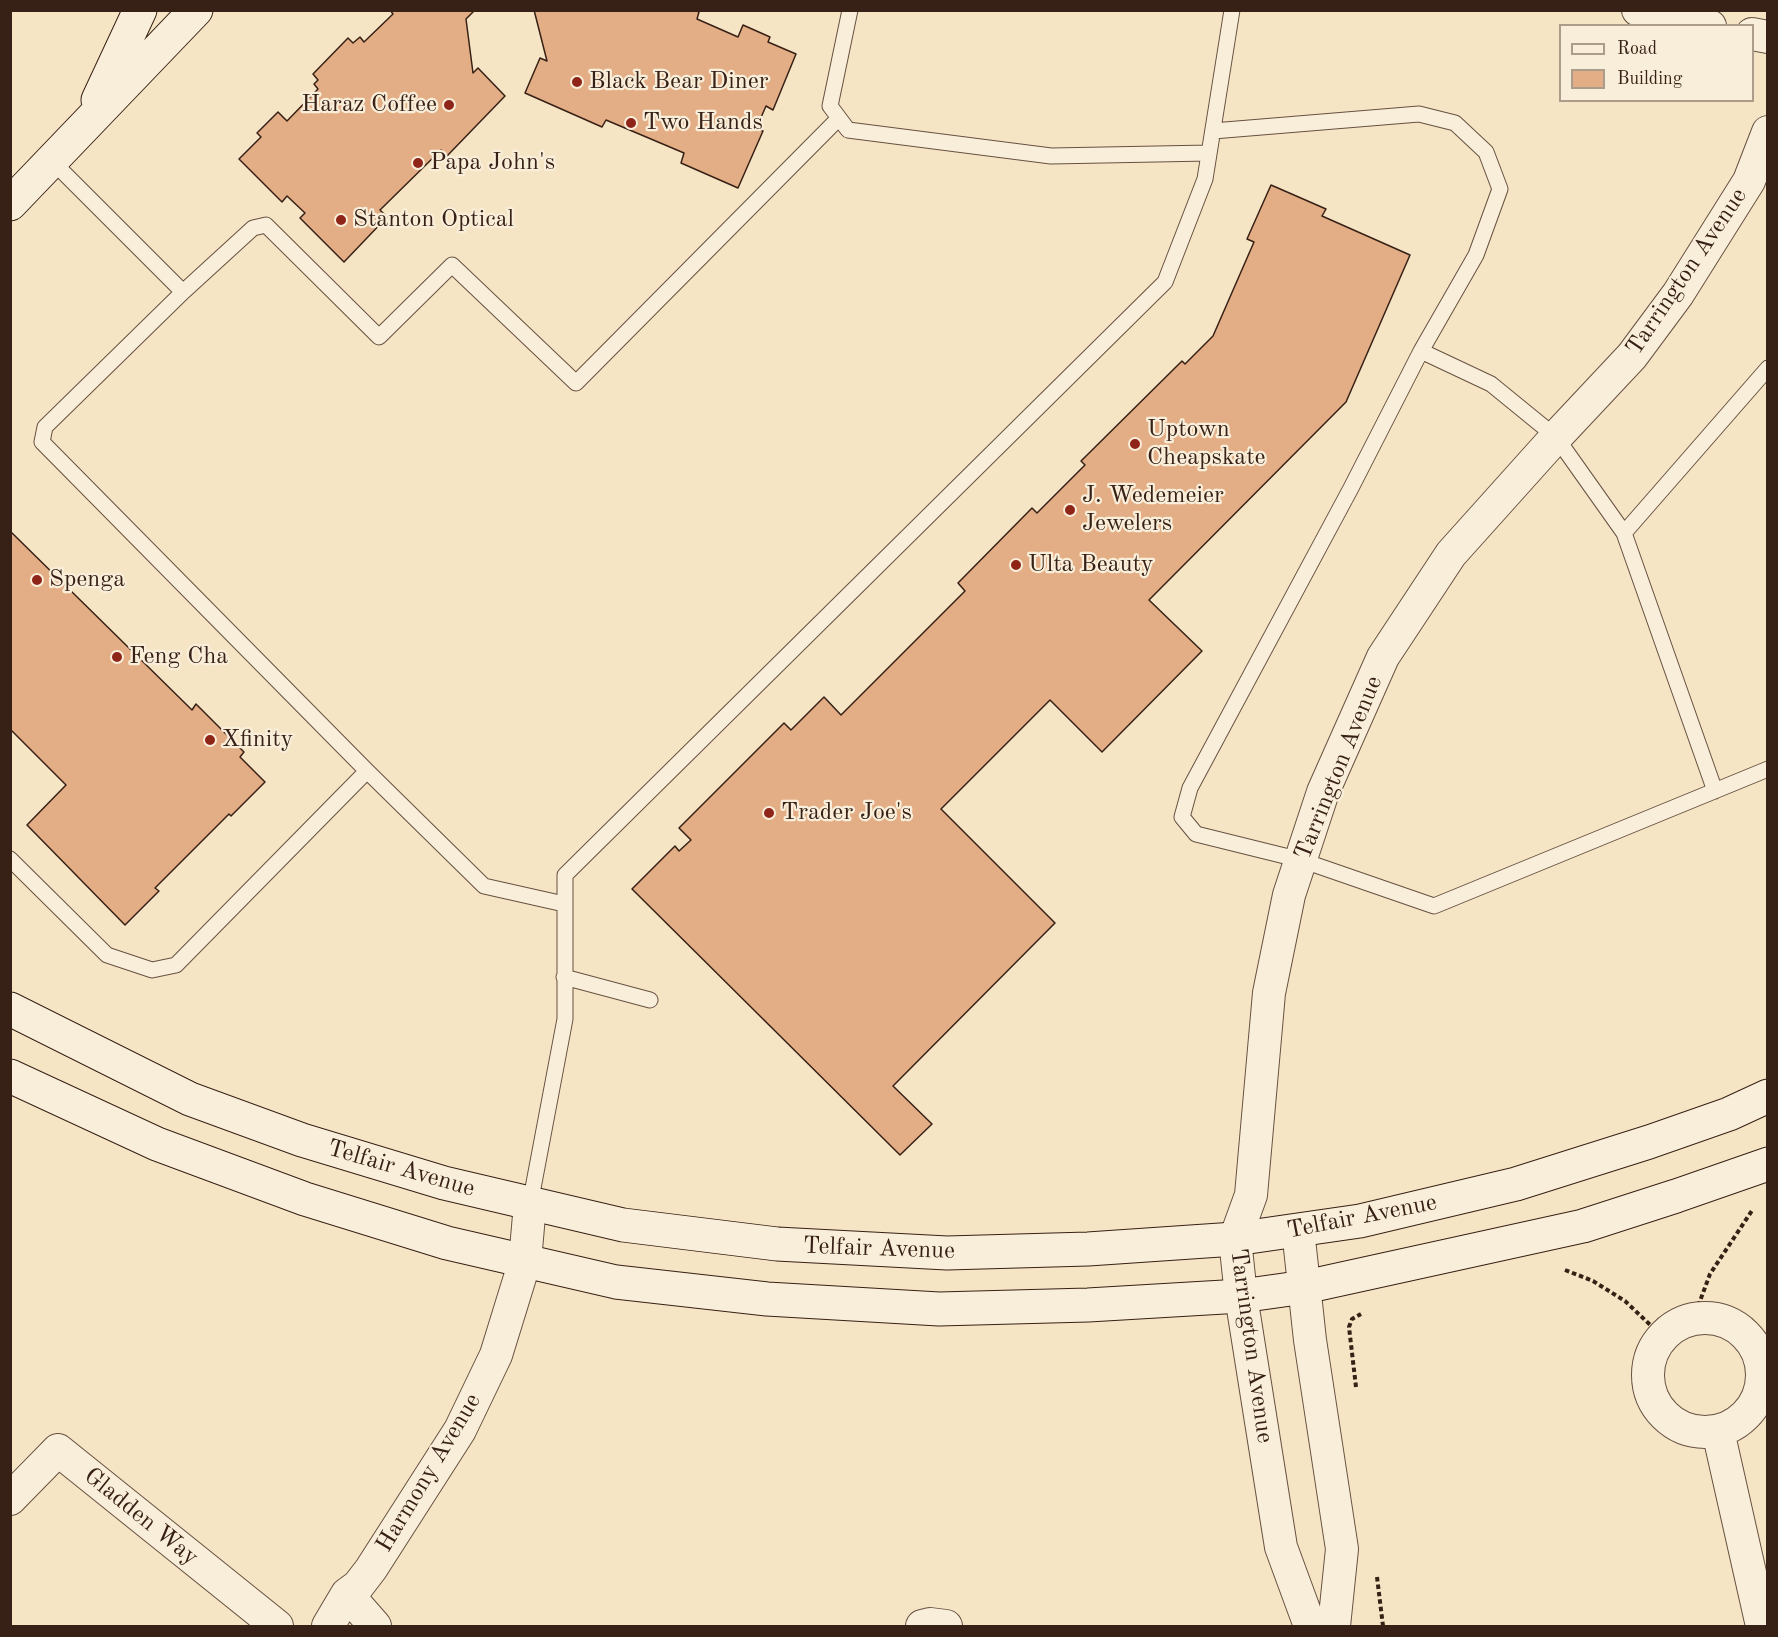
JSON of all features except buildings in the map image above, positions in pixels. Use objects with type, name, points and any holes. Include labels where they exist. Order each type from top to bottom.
[{"type":"street","points":[[86,126],[140,10]]},
{"type":"street","points":[[10,204],[196,10]]},
{"type":"street","points":[[1638,10],[1701,24]]},
{"type":"street","name":"Tarrington Avenue","points":[[1310,1626],[1281,1546],[1241,1296],[1235,1239],[1251,1196],[1269,993],[1289,895],[1323,792],[1383,657],[1452,554],[1632,356],[1678,294],[1749,181],[1767,132]]},
{"type":"street","name":"Telfair Avenue","points":[[10,1009],[190,1099],[302,1140],[444,1183],[623,1226],[777,1244],[947,1253],[1088,1249],[1235,1239],[1360,1221],[1516,1184],[1729,1114],[1767,1096]]},
{"type":"street","points":[[10,1076],[157,1144],[305,1199],[447,1243],[616,1282],[767,1299],[939,1309],[1088,1305],[1241,1296],[1305,1287],[1583,1226],[1767,1164]]},
{"type":"street","name":"Harmony Avenue","points":[[328,1626],[347,1594],[358,1586],[371,1569],[460,1430],[496,1355],[525,1261],[530,1204]]},
{"type":"street","points":[[1298,1230],[1342,1548],[1334,1626]]},
{"type":"street","points":[[1713,1319],[1731,1325],[1747,1337],[1758,1353],[1762,1373],[1760,1393],[1751,1410],[1736,1424],[1718,1431],[1700,1432],[1682,1427],[1668,1418],[1656,1404],[1649,1387],[1648,1369],[1653,1352],[1663,1336],[1676,1326],[1693,1320],[1713,1319]]},
{"type":"street","points":[[1718,1431],[1762,1626]]},
{"type":"street","name":"Gladden Way","points":[[10,1500],[58,1450],[277,1626]]},
{"type":"street","points":[[347,1594],[375,1626]]},
{"type":"street","points":[[922,1626],[930,1624],[946,1626]]},
{"type":"lane","points":[[850,10],[830,106],[849,130],[1051,156],[1209,153]]},
{"type":"lane","points":[[530,1204],[565,1019],[565,875],[1165,282],[1205,179],[1232,10]]},
{"type":"lane","points":[[1213,131],[1419,114],[1455,123],[1486,152],[1500,189],[1476,255],[1421,351],[1346,498],[1190,788],[1182,817],[1196,834],[1301,860],[1434,906],[1767,769]]},
{"type":"lane","points":[[564,904],[484,886],[42,442],[45,426],[183,292],[253,228],[266,225],[379,337],[452,265],[576,383],[839,118]]},
{"type":"lane","points":[[52,161],[183,292]]},
{"type":"lane","points":[[1421,351],[1491,384],[1556,437],[1624,533],[1715,791]]},
{"type":"lane","points":[[1624,533],[1767,368]]},
{"type":"lane","points":[[10,859],[107,955],[152,970],[176,965],[367,771]]},
{"type":"lane","points":[[564,977],[650,1000]]},
{"type":"path","points":[[1693,1320],[1710,1274],[1756,1204]]},
{"type":"path","points":[[1565,1270],[1593,1281],[1625,1301],[1663,1336]]},
{"type":"place","name":"Black Bear Diner","points":[[577,82]]},
{"type":"place","name":"Haraz Coffee","points":[[449,105]]},
{"type":"place","name":"Two Hands","points":[[631,123]]},
{"type":"place","name":"Papa John's","points":[[418,163]]},
{"type":"place","name":"Stanton Optical","points":[[341,220]]},
{"type":"place","name":"Uptown Cheapskate","points":[[1135,444]]},
{"type":"place","name":"J. Wedemeier Jewelers","points":[[1070,510]]},
{"type":"place","name":"Ulta Beauty","points":[[1016,565]]},
{"type":"place","name":"Spenga","points":[[37,580]]},
{"type":"place","name":"Feng Cha","points":[[117,657]]},
{"type":"place","name":"Xfinity","points":[[210,740]]},
{"type":"place","name":"Trader Joe's","points":[[769,813]]}]
